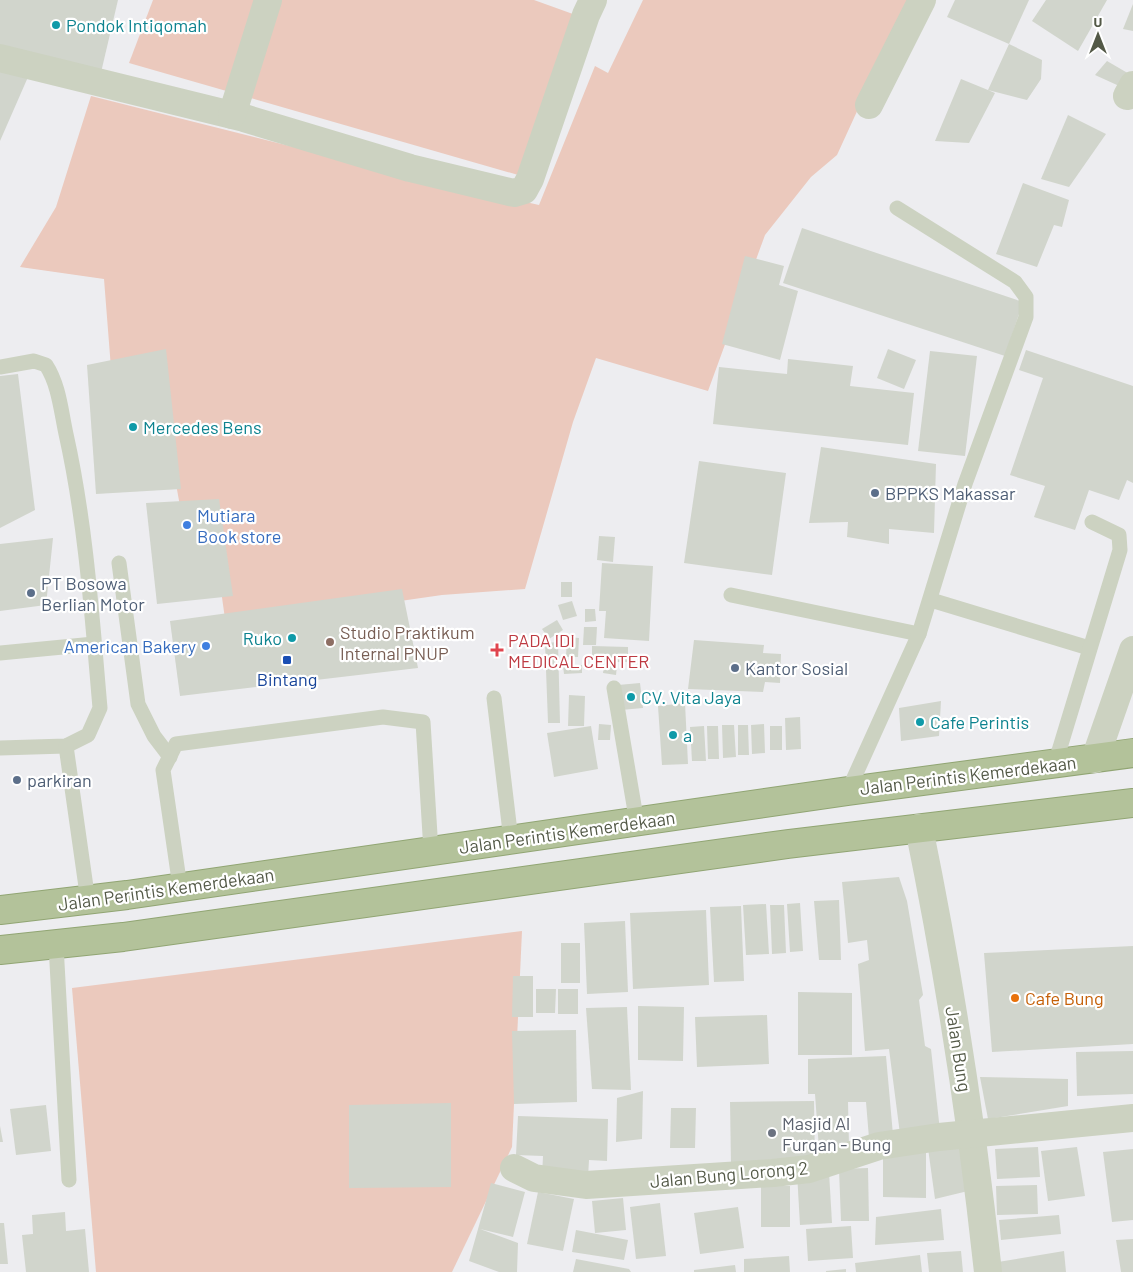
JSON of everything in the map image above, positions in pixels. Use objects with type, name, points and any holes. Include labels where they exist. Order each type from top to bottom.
[{"type":"highway","name":"Jalan Perintis Kemerdekaan","points":[[0,910],[88,901],[848,791],[1133,753]]},
{"type":"highway","points":[[0,950],[56,945],[778,845],[1133,803]]},
{"type":"street","points":[[232,114],[268,0]]},
{"type":"street","points":[[0,58],[232,114],[410,168],[514,193],[524,190],[530,179],[586,15],[593,0]]},
{"type":"street","points":[[869,105],[922,0]]},
{"type":"street","points":[[1095,759],[1133,650]]},
{"type":"street","name":"Jalan Bung","points":[[918,828],[940,932],[972,1135],[988,1272]]},
{"type":"street","name":"Jalan Bung Lorong 2","points":[[514,1168],[534,1178],[586,1185],[773,1173],[809,1169],[879,1146],[939,1137],[1133,1118]]},
{"type":"lane","points":[[848,791],[918,634],[931,600],[966,484],[1026,317],[1026,297],[1014,282],[897,208]]},
{"type":"lane","points":[[0,367],[34,361],[46,365],[51,373],[76,477],[83,526],[100,708],[88,735],[66,746],[0,748]]},
{"type":"lane","points":[[1055,764],[1120,550],[1119,535],[1092,522]]},
{"type":"lane","points":[[119,563],[138,704],[154,736],[170,757]]},
{"type":"lane","points":[[731,595],[918,634]]},
{"type":"lane","points":[[931,600],[1089,648]]},
{"type":"lane","points":[[0,653],[94,644]]},
{"type":"lane","points":[[614,688],[637,823]]},
{"type":"lane","points":[[494,698],[511,840]]},
{"type":"lane","points":[[180,887],[163,770],[176,744],[383,718],[423,722],[425,728],[431,851]]},
{"type":"lane","points":[[66,746],[88,901]]},
{"type":"lane","points":[[56,945],[69,1180]]},
{"type":"shaded area","points":[[153,0],[534,0],[584,18],[525,177],[129,63]]},
{"type":"shaded area","points":[[643,0],[908,0],[837,155],[811,177],[765,235],[708,391],[596,358],[573,422],[525,589],[442,595],[226,626],[212,526],[184,528],[156,374],[112,381],[104,279],[20,267],[56,207],[91,96],[369,166],[539,205],[595,66],[608,73]]},
{"type":"shaded area","points":[[522,931],[512,1147],[452,1272],[96,1272],[72,988]]},
{"type":"building","name":"Pondok Intiqomah","points":[[0,0],[118,0],[99,81],[0,50]]},
{"type":"building","points":[[955,0],[1029,0],[1009,44],[947,17]]},
{"type":"building","points":[[1046,0],[1107,0],[1078,51],[1032,21]]},
{"type":"building","points":[[1133,4],[1133,31],[1123,29]]},
{"type":"building","points":[[1009,44],[1042,60],[1041,79],[1027,100],[988,90]]},
{"type":"building","points":[[1107,61],[1131,75],[1128,90],[1095,75]]},
{"type":"building","points":[[0,66],[28,77],[0,141]]},
{"type":"building","points":[[961,79],[995,93],[969,143],[935,141]]},
{"type":"building","points":[[1068,115],[1106,134],[1069,187],[1041,179]]},
{"type":"building","points":[[1023,183],[1069,200],[1062,227],[1054,225],[1037,267],[996,254]]},
{"type":"building","points":[[802,228],[1023,302],[1005,356],[783,283]]},
{"type":"building","points":[[745,256],[784,266],[779,285],[798,291],[780,360],[722,344]]},
{"type":"building","name":"Mercedes Bens","points":[[166,349],[181,489],[96,494],[87,365]]},
{"type":"building","points":[[888,349],[916,360],[904,389],[877,378]]},
{"type":"building","points":[[1026,350],[1133,386],[1133,483],[1127,480],[1119,500],[1089,490],[1075,530],[1034,517],[1045,486],[1010,475],[1043,378],[1019,370]]},
{"type":"building","name":"BPPKS Makassar","points":[[930,351],[977,356],[965,456],[918,451]]},
{"type":"building","points":[[788,359],[853,366],[850,386],[914,393],[908,445],[713,424],[719,367],[787,374]]},
{"type":"building","points":[[18,374],[35,510],[0,528],[0,376]]},
{"type":"building","name":"BPPKS Makassar","points":[[821,447],[936,464],[934,533],[889,529],[889,544],[847,537],[848,522],[809,523]]},
{"type":"building","points":[[699,461],[786,473],[772,575],[684,563]]},
{"type":"building","points":[[219,499],[233,596],[157,604],[146,503]]},
{"type":"building","points":[[599,536],[615,537],[613,562],[597,560]]},
{"type":"building","points":[[53,538],[46,605],[0,611],[0,544]]},
{"type":"building","points":[[602,563],[653,566],[649,641],[604,638],[606,611],[599,611]]},
{"type":"building","points":[[561,582],[572,582],[572,597],[561,597]]},
{"type":"building","name":"Ruko","points":[[402,589],[418,668],[180,696],[170,621]]},
{"type":"building","points":[[572,601],[577,616],[563,620],[558,605]]},
{"type":"building","points":[[585,609],[595,609],[596,621],[585,622]]},
{"type":"building","points":[[557,620],[563,630],[549,639],[542,629]]},
{"type":"building","points":[[584,627],[597,627],[596,645],[583,645]]},
{"type":"building","points":[[567,637],[579,638],[578,657],[566,657]]},
{"type":"building","name":"Kantor Sosial","points":[[694,640],[764,645],[763,653],[781,654],[780,683],[765,682],[763,692],[688,689]]},
{"type":"building","points":[[558,642],[560,723],[548,723],[545,643]]},
{"type":"building","points":[[592,646],[628,647],[628,662],[592,662]]},
{"type":"building","points":[[582,665],[582,673],[564,674],[563,666]]},
{"type":"building","points":[[604,665],[617,666],[616,675],[603,673]]},
{"type":"building","name":"CV. Vita Jaya","points":[[640,683],[643,708],[621,710],[618,685]]},
{"type":"building","points":[[569,695],[585,696],[584,726],[568,726]]},
{"type":"building","name":"Cafe Perintis","points":[[941,701],[939,736],[901,741],[899,708]]},
{"type":"building","name":"a","points":[[685,703],[688,764],[662,765],[658,706]]},
{"type":"building","points":[[800,717],[801,749],[786,750],[785,718]]},
{"type":"building","points":[[599,724],[611,725],[610,740],[598,740]]},
{"type":"building","points":[[764,724],[765,753],[752,754],[751,725]]},
{"type":"building","points":[[722,725],[734,725],[736,757],[723,758]]},
{"type":"building","points":[[738,725],[748,725],[749,755],[738,755]]},
{"type":"building","points":[[591,726],[598,769],[554,777],[547,733]]},
{"type":"building","points":[[704,726],[706,761],[692,761],[690,727]]},
{"type":"building","points":[[707,726],[718,726],[719,759],[708,759]]},
{"type":"building","points":[[770,726],[782,726],[782,750],[770,750]]},
{"type":"building","points":[[899,877],[907,901],[923,995],[919,1000],[925,1046],[931,1049],[940,1131],[900,1134],[889,1049],[865,1051],[858,964],[869,960],[867,940],[848,943],[842,882]]},
{"type":"building","points":[[839,900],[841,960],[819,960],[814,901]]},
{"type":"building","points":[[800,903],[803,951],[790,952],[787,904]]},
{"type":"building","points":[[766,904],[769,954],[746,955],[743,905]]},
{"type":"building","points":[[770,905],[784,905],[786,953],[772,954]]},
{"type":"building","points":[[741,906],[744,981],[714,982],[710,907]]},
{"type":"building","points":[[706,910],[709,985],[633,989],[630,913]]},
{"type":"building","points":[[625,921],[628,992],[587,994],[584,923]]},
{"type":"building","points":[[561,943],[580,943],[580,983],[561,983]]},
{"type":"building","points":[[1133,946],[1133,1044],[992,1052],[984,953]]},
{"type":"building","points":[[513,976],[533,976],[533,1017],[512,1017]]},
{"type":"building","points":[[536,989],[556,989],[555,1013],[536,1013]]},
{"type":"building","points":[[558,989],[578,989],[578,1014],[558,1014]]},
{"type":"building","points":[[798,992],[852,993],[852,1055],[798,1055]]},
{"type":"building","points":[[638,1006],[684,1007],[683,1061],[638,1060]]},
{"type":"building","points":[[627,1007],[631,1090],[592,1089],[586,1008]]},
{"type":"building","points":[[767,1015],[769,1064],[697,1067],[695,1017]]},
{"type":"building","points":[[576,1030],[577,1102],[514,1104],[512,1031]]},
{"type":"building","points":[[1133,1051],[1133,1094],[1077,1096],[1076,1052]]},
{"type":"building","points":[[886,1056],[893,1135],[869,1138],[866,1102],[848,1102],[849,1147],[819,1149],[815,1094],[808,1094],[808,1059]]},
{"type":"building","points":[[980,1077],[1068,1079],[1068,1106],[988,1119]]},
{"type":"building","points":[[643,1091],[642,1139],[616,1142],[617,1098]]},
{"type":"building","name":"Masjid Al Furqan - Bung","points":[[814,1101],[815,1164],[731,1165],[730,1102]]},
{"type":"building","points":[[451,1103],[451,1187],[349,1188],[349,1105]]},
{"type":"building","points":[[46,1105],[51,1151],[16,1155],[10,1109]]},
{"type":"building","points":[[671,1108],[696,1108],[695,1148],[670,1148]]},
{"type":"building","points":[[518,1116],[608,1119],[607,1161],[589,1160],[588,1178],[542,1177],[543,1156],[516,1155]]},
{"type":"building","points":[[0,1126],[3,1142],[0,1142]]},
{"type":"building","points":[[927,1141],[962,1142],[968,1191],[935,1199]]},
{"type":"building","points":[[1038,1147],[1040,1177],[997,1179],[995,1149]]},
{"type":"building","points":[[1077,1147],[1085,1196],[1048,1201],[1041,1151]]},
{"type":"building","points":[[1133,1149],[1133,1220],[1112,1222],[1103,1152]]},
{"type":"building","points":[[883,1153],[926,1153],[926,1198],[883,1197]]},
{"type":"building","points":[[868,1168],[869,1221],[841,1221],[839,1169]]},
{"type":"building","points":[[829,1172],[832,1223],[800,1225],[797,1173]]},
{"type":"building","points":[[491,1183],[525,1192],[513,1237],[480,1229],[518,1243],[517,1272],[499,1272],[469,1261]]},
{"type":"building","points":[[1037,1185],[1038,1214],[997,1215],[996,1186]]},
{"type":"building","points":[[761,1186],[790,1186],[790,1227],[761,1227]]},
{"type":"building","points":[[538,1192],[574,1199],[563,1251],[527,1244]]},
{"type":"building","points":[[623,1198],[626,1230],[595,1233],[592,1201]]},
{"type":"building","points":[[660,1203],[666,1256],[636,1259],[630,1207]]},
{"type":"building","points":[[738,1207],[744,1248],[700,1254],[694,1213]]},
{"type":"building","points":[[941,1209],[944,1240],[875,1245],[876,1217]]},
{"type":"building","points":[[65,1212],[66,1231],[85,1229],[89,1272],[26,1272],[22,1235],[33,1234],[32,1215]]},
{"type":"building","points":[[1059,1215],[1061,1234],[1001,1240],[999,1220]]},
{"type":"building","points":[[0,1223],[4,1223],[8,1264],[0,1264]]},
{"type":"building","points":[[851,1226],[853,1258],[808,1261],[806,1229]]},
{"type":"building","points":[[576,1230],[628,1240],[624,1260],[572,1252]]},
{"type":"building","points":[[1133,1239],[1133,1272],[1121,1272],[1116,1240]]},
{"type":"building","points":[[961,1251],[963,1272],[929,1272],[927,1253]]},
{"type":"building","points":[[1064,1251],[1066,1272],[999,1272],[998,1262]]},
{"type":"building","points":[[920,1255],[922,1272],[856,1272],[855,1263]]},
{"type":"building","points":[[789,1256],[790,1272],[744,1272],[744,1259]]},
{"type":"building","points":[[576,1259],[629,1269],[631,1272],[573,1272]]},
{"type":"building","points":[[735,1265],[736,1272],[694,1272],[694,1270]]},
{"type":"building","points":[[846,1269],[846,1272],[826,1272],[826,1271]]},
{"type":"place","name":"Pondok Intiqomah","points":[[56,25]]},
{"type":"place","name":"Mercedes Bens","points":[[133,427]]},
{"type":"place","name":"BPPKS Makassar","points":[[875,493]]},
{"type":"place","name":"Mutiara Book store","points":[[187,525]]},
{"type":"place","name":"PT Bosowa Berlian Motor","points":[[31,593]]},
{"type":"place","name":"Ruko","points":[[292,638]]},
{"type":"place","name":"Studio Praktikum Internal PNUP","points":[[330,642]]},
{"type":"place","name":"American Bakery","points":[[206,646]]},
{"type":"place","name":"PADA IDI MEDICAL CENTER","points":[[497,650]]},
{"type":"place","name":"Bintang","points":[[287,660]]},
{"type":"place","name":"Kantor Sosial","points":[[735,668]]},
{"type":"place","name":"CV. Vita Jaya","points":[[631,697]]},
{"type":"place","name":"Cafe Perintis","points":[[920,722]]},
{"type":"place","name":"a","points":[[673,735]]},
{"type":"place","name":"parkiran","points":[[17,780]]},
{"type":"place","name":"Cafe Bung","points":[[1015,998]]},
{"type":"place","name":"Masjid Al Furqan - Bung","points":[[772,1133]]}]
